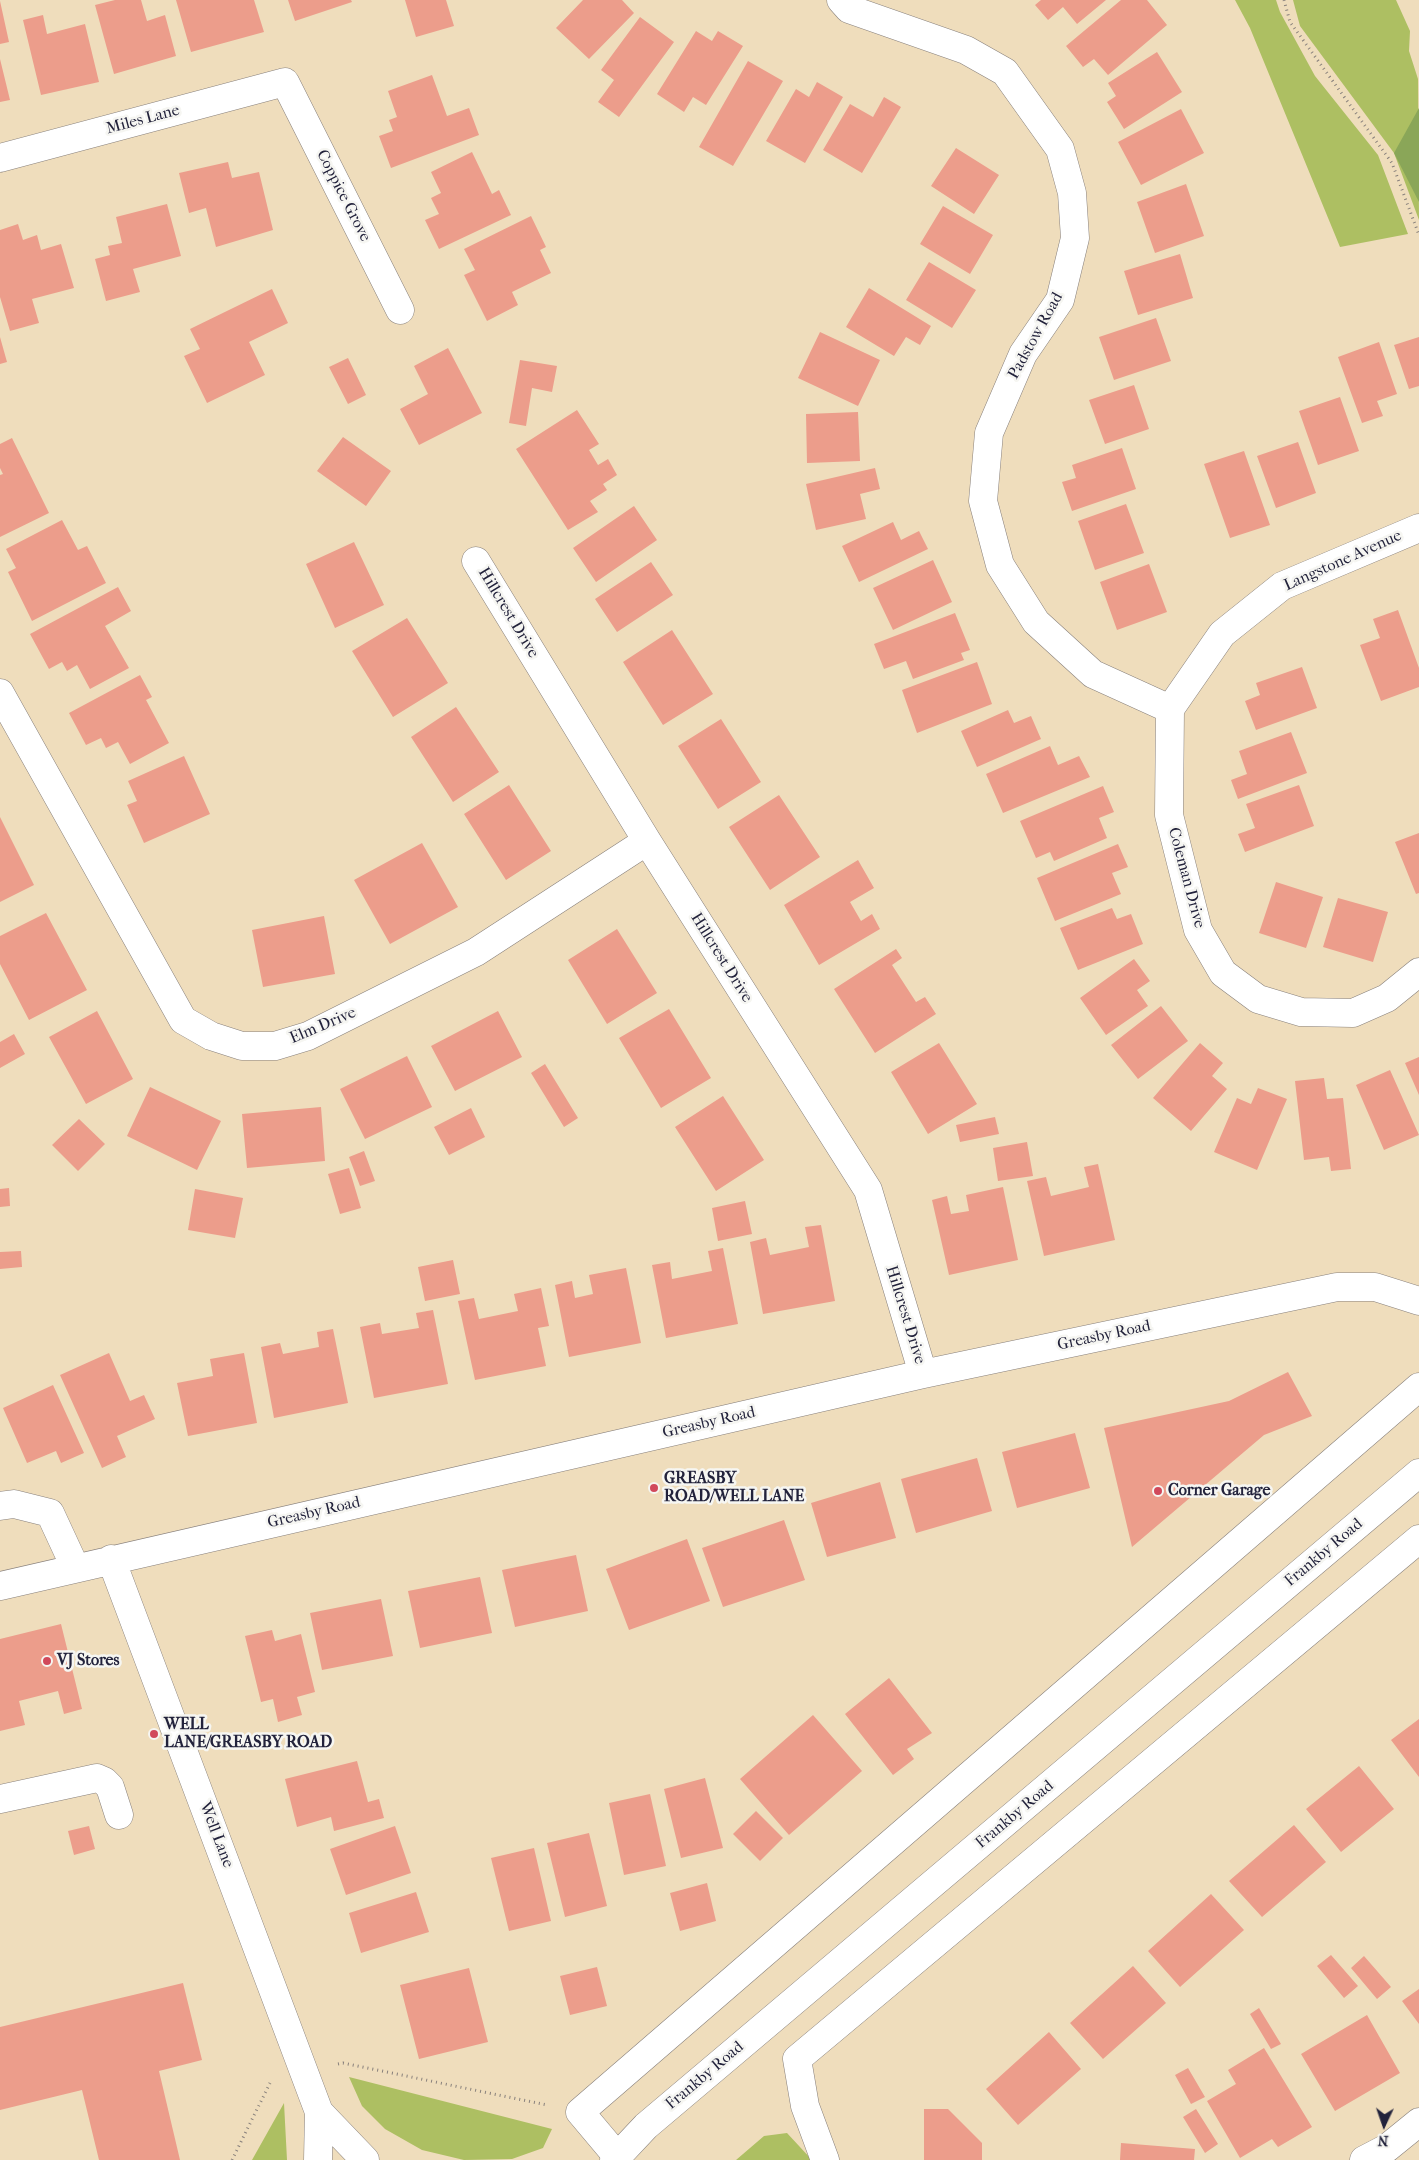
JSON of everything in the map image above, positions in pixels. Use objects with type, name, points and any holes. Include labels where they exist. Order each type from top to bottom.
[{"type":"street","name":"Padstow Road","points":[[841,0],[849,9],[966,50],[1005,72],[1060,149],[1072,194],[1074,238],[1060,300],[1023,354],[989,433],[983,501],[1000,564],[1036,622],[1093,674],[1170,709]]},
{"type":"street","name":"Miles Lane","points":[[0,158],[285,82]]},
{"type":"street","name":"Coppice Grove","points":[[285,82],[400,310]]},
{"type":"street","name":"Langstone Avenue","points":[[1170,709],[1222,634],[1282,586],[1419,528]]},
{"type":"street","name":"Hillcrest Drive","points":[[476,561],[647,841],[868,1190],[923,1374]]},
{"type":"street","name":"Elm Drive","points":[[0,693],[183,1020],[211,1036],[242,1046],[275,1046],[308,1036],[468,957],[647,841]]},
{"type":"street","name":"Coleman Drive","points":[[1170,709],[1170,815],[1198,930],[1222,973],[1258,999],[1302,1012],[1353,1013],[1387,998],[1419,972]]},
{"type":"street","name":"Greasby Road","points":[[0,1586],[75,1567],[923,1374],[1337,1287],[1375,1287],[1419,1302]]},
{"type":"street","points":[[616,2158],[580,2112],[1419,1387]]},
{"type":"street","name":"Frankby Road","points":[[616,2158],[654,2120],[1419,1473]]},
{"type":"street","points":[[0,1506],[14,1504],[50,1513],[75,1567]]},
{"type":"street","points":[[825,2160],[805,2106],[797,2059],[1419,1539]]},
{"type":"street","name":"Well Lane","points":[[111,1559],[320,2112],[318,2160]]},
{"type":"street","points":[[0,1799],[97,1778],[104,1781],[110,1787],[119,1815]]},
{"type":"street","name":"Well Lane","points":[[320,2112],[365,2160]]},
{"type":"street","points":[[1364,2160],[1387,2148],[1419,2122]]},
{"type":"path","points":[[1284,0],[1290,22],[1392,163],[1419,235]]},
{"type":"path","points":[[232,2160],[271,2082],[343,2063],[580,2112]]},
{"type":"green space","points":[[1235,0],[1276,0],[1280,12],[1315,76],[1378,155],[1408,234],[1340,247],[1250,28]]},
{"type":"green space","points":[[1293,0],[1396,0],[1410,31],[1409,51],[1418,79],[1419,220],[1394,153],[1300,26]]},
{"type":"green space","points":[[1419,108],[1419,202],[1394,153]]},
{"type":"green space","points":[[349,2077],[552,2129],[543,2148],[512,2159],[464,2160],[422,2150],[385,2129],[362,2106]]},
{"type":"green space","points":[[284,2103],[287,2160],[252,2160]]},
{"type":"green space","points":[[787,2133],[812,2160],[736,2160],[764,2136]]},
{"type":"building","points":[[115,0],[141,0],[147,21],[165,15],[176,56],[114,74],[95,5]]},
{"type":"building","points":[[176,0],[254,0],[264,32],[191,52]]},
{"type":"building","points":[[288,0],[351,0],[352,2],[295,21]]},
{"type":"building","points":[[405,0],[446,0],[454,26],[416,37]]},
{"type":"building","points":[[583,0],[622,0],[634,13],[589,59],[556,28]]},
{"type":"building","points":[[1041,0],[1106,0],[1077,24],[1063,7],[1048,20],[1035,5]]},
{"type":"building","points":[[1121,0],[1147,0],[1167,25],[1108,75],[1094,59],[1083,67],[1066,46]]},
{"type":"building","points":[[0,1],[9,42],[0,44]]},
{"type":"building","points":[[43,15],[47,34],[85,24],[99,82],[41,95],[23,20]]},
{"type":"building","points":[[640,17],[674,42],[619,117],[598,102],[614,80],[601,70]]},
{"type":"building","points":[[696,31],[712,41],[718,31],[743,46],[706,105],[693,97],[684,112],[657,94]]},
{"type":"building","points":[[1157,52],[1182,92],[1124,129],[1107,102],[1116,96],[1108,83]]},
{"type":"building","points":[[0,59],[10,100],[0,102]]},
{"type":"building","points":[[748,61],[783,81],[733,166],[699,147]]},
{"type":"building","points":[[432,75],[447,116],[469,108],[479,135],[391,168],[379,136],[393,131],[389,120],[397,117],[388,91]]},
{"type":"building","points":[[817,82],[843,97],[805,163],[766,141],[796,89],[809,97]]},
{"type":"building","points":[[884,97],[901,107],[862,173],[823,150],[850,104],[873,117]]},
{"type":"building","points":[[1181,109],[1204,153],[1141,185],[1118,142]]},
{"type":"building","points":[[956,148],[999,175],[974,214],[931,186]]},
{"type":"building","points":[[472,152],[492,194],[499,190],[511,215],[439,249],[425,220],[439,214],[431,198],[441,193],[431,172]]},
{"type":"building","points":[[228,162],[232,178],[259,172],[273,230],[216,247],[206,208],[189,213],[179,173]]},
{"type":"building","points":[[1186,184],[1204,236],[1155,253],[1137,202]]},
{"type":"building","points":[[167,204],[181,256],[133,269],[140,292],[106,301],[95,259],[110,255],[108,246],[122,243],[116,217]]},
{"type":"building","points":[[943,206],[993,235],[970,274],[920,244]]},
{"type":"building","points":[[531,216],[546,247],[540,250],[551,273],[512,292],[518,305],[487,321],[464,275],[475,270],[464,249]]},
{"type":"building","points":[[18,224],[23,240],[37,235],[41,250],[61,244],[74,288],[32,299],[39,323],[10,331],[0,297],[0,230]]},
{"type":"building","points":[[1180,254],[1193,298],[1138,315],[1124,271]]},
{"type":"building","points":[[929,262],[976,290],[952,328],[906,300]]},
{"type":"building","points":[[869,288],[931,326],[920,345],[906,337],[894,356],[846,327]]},
{"type":"building","points":[[272,289],[288,323],[249,342],[265,375],[207,403],[184,356],[200,349],[190,329]]},
{"type":"building","points":[[1156,318],[1171,361],[1114,380],[1099,337]]},
{"type":"building","points":[[820,332],[880,360],[858,406],[798,378]]},
{"type":"building","points":[[0,337],[7,362],[0,364]]},
{"type":"building","points":[[1419,337],[1419,386],[1409,389],[1394,345]]},
{"type":"building","points":[[1379,342],[1397,394],[1377,401],[1383,416],[1362,423],[1338,357]]},
{"type":"building","points":[[448,348],[482,413],[419,445],[400,409],[428,394],[414,366]]},
{"type":"building","points":[[348,358],[366,395],[348,404],[329,367]]},
{"type":"building","points":[[520,360],[557,366],[552,392],[532,388],[526,426],[509,423]]},
{"type":"building","points":[[1134,385],[1149,429],[1105,444],[1089,400]]},
{"type":"building","points":[[1340,397],[1359,451],[1318,465],[1299,411]]},
{"type":"building","points":[[577,410],[599,444],[589,450],[598,465],[608,459],[617,475],[603,484],[607,490],[590,501],[598,512],[568,530],[516,449]]},
{"type":"building","points":[[858,412],[860,461],[807,463],[806,414]]},
{"type":"building","points":[[343,437],[391,471],[366,506],[317,471]]},
{"type":"building","points":[[12,438],[49,513],[0,537],[0,475],[3,474],[0,468],[0,444]]},
{"type":"building","points":[[1298,442],[1316,493],[1276,508],[1257,456]]},
{"type":"building","points":[[1122,448],[1136,489],[1072,511],[1062,482],[1076,478],[1072,465]]},
{"type":"building","points":[[1244,451],[1270,525],[1230,538],[1204,464]]},
{"type":"building","points":[[875,468],[880,489],[860,494],[866,519],[816,530],[806,484]]},
{"type":"building","points":[[1126,504],[1144,553],[1095,570],[1078,521]]},
{"type":"building","points":[[634,506],[657,540],[596,582],[573,548]]},
{"type":"building","points":[[62,520],[78,550],[87,546],[106,583],[32,621],[8,572],[16,568],[6,549]]},
{"type":"building","points":[[893,522],[901,540],[919,531],[928,549],[859,582],[842,546]]},
{"type":"building","points":[[354,542],[384,605],[335,628],[306,564]]},
{"type":"building","points":[[933,560],[952,602],[893,630],[873,588]]},
{"type":"building","points":[[651,562],[673,595],[617,632],[595,599]]},
{"type":"building","points":[[1149,564],[1167,612],[1117,630],[1100,582]]},
{"type":"building","points":[[118,587],[131,611],[105,626],[129,668],[90,689],[77,665],[67,671],[62,662],[49,669],[30,634]]},
{"type":"building","points":[[1398,610],[1419,668],[1419,687],[1381,701],[1360,645],[1380,638],[1373,619]]},
{"type":"building","points":[[955,613],[970,650],[961,653],[964,660],[913,679],[906,661],[884,669],[874,644]]},
{"type":"building","points":[[407,618],[448,683],[393,717],[352,651]]},
{"type":"building","points":[[672,630],[713,694],[663,725],[623,662]]},
{"type":"building","points":[[977,662],[992,704],[917,733],[902,690]]},
{"type":"building","points":[[1302,667],[1317,708],[1256,730],[1245,701],[1260,695],[1256,683]]},
{"type":"building","points":[[140,675],[152,697],[146,700],[169,743],[130,764],[118,742],[106,748],[101,738],[86,745],[69,713]]},
{"type":"building","points":[[456,707],[499,772],[453,802],[411,737]]},
{"type":"building","points":[[1008,710],[1014,723],[1031,716],[1041,739],[977,767],[961,731]]},
{"type":"building","points":[[721,719],[761,782],[718,809],[678,746]]},
{"type":"building","points":[[1291,732],[1307,773],[1238,799],[1231,780],[1247,774],[1239,751]]},
{"type":"building","points":[[1050,746],[1058,765],[1079,756],[1090,777],[1003,813],[986,774]]},
{"type":"building","points":[[184,756],[210,814],[144,843],[127,805],[137,801],[128,781]]},
{"type":"building","points":[[509,785],[551,851],[506,880],[464,814]]},
{"type":"building","points":[[1299,785],[1314,826],[1245,852],[1238,834],[1255,828],[1246,804]]},
{"type":"building","points":[[1103,786],[1114,812],[1099,818],[1107,838],[1054,861],[1050,852],[1036,858],[1020,821]]},
{"type":"building","points":[[779,795],[820,857],[770,890],[729,827]]},
{"type":"building","points":[[0,817],[34,885],[0,902]]},
{"type":"building","points":[[1419,833],[1419,893],[1416,894],[1395,842]]},
{"type":"building","points":[[422,843],[458,907],[390,944],[354,880]]},
{"type":"building","points":[[1118,844],[1128,867],[1112,873],[1121,894],[1055,921],[1037,878]]},
{"type":"building","points":[[858,860],[874,888],[850,902],[861,921],[872,914],[880,929],[819,965],[784,905]]},
{"type":"building","points":[[1276,882],[1323,897],[1306,948],[1259,933]]},
{"type":"building","points":[[1338,898],[1388,912],[1373,962],[1323,947]]},
{"type":"building","points":[[1112,908],[1117,919],[1131,914],[1143,944],[1078,970],[1060,928]]},
{"type":"building","points":[[46,913],[87,990],[29,1020],[0,964],[0,936]]},
{"type":"building","points":[[324,916],[335,974],[263,987],[252,930]]},
{"type":"building","points":[[617,929],[657,993],[607,1024],[568,960]]},
{"type":"building","points":[[896,949],[902,958],[892,965],[916,1002],[925,997],[936,1014],[875,1053],[834,989]]},
{"type":"building","points":[[1134,959],[1150,981],[1137,990],[1148,1006],[1106,1035],[1080,998]]},
{"type":"building","points":[[1161,1006],[1188,1041],[1138,1079],[1111,1045]]},
{"type":"building","points":[[669,1009],[711,1078],[661,1108],[619,1038]]},
{"type":"building","points":[[97,1011],[133,1079],[86,1104],[49,1037]]},
{"type":"building","points":[[498,1011],[522,1057],[455,1091],[431,1046]]},
{"type":"building","points":[[14,1034],[25,1054],[0,1068],[0,1042]]},
{"type":"building","points":[[939,1043],[977,1104],[928,1134],[891,1072]]},
{"type":"building","points":[[1200,1043],[1223,1063],[1212,1076],[1227,1089],[1191,1131],[1153,1098]]},
{"type":"building","points":[[407,1056],[432,1107],[365,1139],[340,1089]]},
{"type":"building","points":[[1419,1057],[1419,1095],[1405,1063]]},
{"type":"building","points":[[545,1064],[578,1118],[564,1127],[531,1073]]},
{"type":"building","points":[[1390,1070],[1419,1135],[1384,1150],[1356,1085]]},
{"type":"building","points":[[1324,1078],[1327,1099],[1343,1098],[1351,1169],[1331,1171],[1329,1157],[1304,1160],[1295,1081]]},
{"type":"building","points":[[150,1087],[221,1121],[197,1170],[127,1136]]},
{"type":"building","points":[[1258,1088],[1287,1099],[1257,1170],[1214,1152],[1237,1098],[1251,1104]]},
{"type":"building","points":[[723,1096],[764,1160],[716,1191],[675,1127]]},
{"type":"building","points":[[321,1107],[325,1161],[247,1168],[242,1114]]},
{"type":"building","points":[[471,1108],[485,1137],[449,1155],[434,1127]]},
{"type":"building","points":[[995,1117],[999,1134],[960,1142],[956,1125]]},
{"type":"building","points":[[79,1119],[105,1144],[78,1171],[52,1145]]},
{"type":"building","points":[[1027,1142],[1033,1176],[998,1181],[993,1148]]},
{"type":"building","points":[[364,1151],[375,1181],[360,1186],[349,1157]]},
{"type":"building","points":[[1098,1164],[1115,1240],[1044,1256],[1027,1181],[1046,1177],[1051,1196],[1089,1187],[1084,1167]]},
{"type":"building","points":[[349,1168],[361,1208],[340,1214],[328,1174]]},
{"type":"building","points":[[1003,1187],[1018,1260],[949,1275],[932,1200],[947,1196],[951,1214],[969,1211],[966,1195]]},
{"type":"building","points":[[9,1188],[10,1206],[0,1207],[0,1189]]},
{"type":"building","points":[[195,1189],[243,1198],[235,1238],[188,1230]]},
{"type":"building","points":[[745,1201],[752,1234],[718,1241],[712,1208]]},
{"type":"building","points":[[821,1225],[835,1301],[763,1314],[750,1242],[766,1238],[770,1255],[809,1247],[805,1227]]},
{"type":"building","points":[[723,1248],[738,1324],[666,1338],[652,1265],[670,1262],[672,1279],[712,1271],[708,1251]]},
{"type":"building","points":[[21,1251],[22,1267],[0,1269],[0,1252]]},
{"type":"building","points":[[453,1260],[460,1294],[425,1301],[418,1267]]},
{"type":"building","points":[[626,1268],[641,1343],[569,1357],[555,1285],[572,1281],[575,1298],[593,1294],[589,1275]]},
{"type":"building","points":[[541,1288],[549,1326],[538,1328],[546,1366],[475,1380],[458,1301],[474,1298],[479,1319],[518,1311],[514,1294]]},
{"type":"building","points":[[433,1310],[448,1384],[374,1398],[360,1327],[380,1323],[382,1334],[419,1328],[416,1313]]},
{"type":"building","points":[[333,1329],[348,1403],[274,1418],[261,1347],[280,1343],[283,1354],[319,1347],[317,1332]]},
{"type":"building","points":[[109,1353],[130,1401],[144,1395],[155,1419],[117,1436],[126,1457],[102,1468],[60,1375]]},
{"type":"building","points":[[244,1353],[257,1423],[188,1436],[177,1383],[213,1376],[210,1359]]},
{"type":"building","name":"Corner Garage","points":[[1288,1372],[1312,1416],[1264,1435],[1132,1547],[1104,1428],[1229,1401]]},
{"type":"building","points":[[53,1385],[84,1453],[61,1463],[56,1451],[27,1463],[3,1408]]},
{"type":"building","points":[[1075,1433],[1090,1488],[1017,1508],[1002,1452]]},
{"type":"building","points":[[977,1458],[992,1511],[916,1533],[901,1479]]},
{"type":"building","points":[[880,1482],[896,1538],[827,1557],[811,1503]]},
{"type":"building","points":[[784,1520],[805,1580],[723,1607],[702,1548]]},
{"type":"building","points":[[687,1539],[710,1601],[629,1630],[606,1569]]},
{"type":"building","points":[[576,1555],[588,1611],[515,1627],[502,1570]]},
{"type":"building","points":[[480,1577],[492,1633],[420,1648],[408,1591]]},
{"type":"building","points":[[381,1599],[393,1656],[322,1670],[310,1613]]},
{"type":"building","points":[[61,1624],[82,1709],[64,1714],[58,1691],[19,1701],[25,1725],[0,1731],[0,1639]]},
{"type":"building","points":[[272,1630],[275,1641],[301,1634],[315,1692],[297,1697],[302,1715],[278,1722],[273,1699],[261,1702],[245,1636]]},
{"type":"building","points":[[889,1678],[932,1733],[907,1749],[914,1759],[893,1775],[845,1714]]},
{"type":"building","points":[[813,1715],[862,1771],[789,1835],[740,1779]]},
{"type":"building","points":[[1419,1719],[1419,1777],[1391,1740]]},
{"type":"building","points":[[357,1761],[368,1802],[379,1799],[384,1818],[334,1831],[331,1817],[297,1827],[285,1779]]},
{"type":"building","points":[[1359,1766],[1394,1809],[1341,1852],[1306,1809]]},
{"type":"building","points":[[705,1778],[723,1848],[681,1858],[664,1789]]},
{"type":"building","points":[[650,1794],[666,1866],[624,1875],[609,1803]]},
{"type":"building","points":[[756,1811],[783,1838],[760,1861],[733,1834]]},
{"type":"building","points":[[1294,1825],[1326,1862],[1262,1917],[1229,1881]]},
{"type":"building","points":[[89,1826],[95,1849],[74,1855],[68,1831]]},
{"type":"building","points":[[395,1826],[411,1873],[346,1895],[330,1849]]},
{"type":"building","points":[[589,1833],[607,1906],[565,1917],[547,1843]]},
{"type":"building","points":[[534,1848],[551,1921],[509,1931],[491,1858]]},
{"type":"building","points":[[707,1883],[716,1921],[680,1931],[670,1893]]},
{"type":"building","points":[[416,1892],[429,1932],[361,1953],[349,1913]]},
{"type":"building","points":[[1211,1894],[1244,1930],[1180,1987],[1148,1951]]},
{"type":"building","points":[[1331,1955],[1358,1986],[1344,1998],[1317,1966]]},
{"type":"building","points":[[1364,1956],[1391,1987],[1377,1999],[1351,1968]]},
{"type":"building","points":[[1133,1966],[1166,2003],[1103,2059],[1070,2023]]},
{"type":"building","points":[[597,1967],[607,2006],[570,2015],[560,1976]]},
{"type":"building","points":[[469,1968],[488,2042],[419,2059],[400,1985]]},
{"type":"building","points":[[183,1983],[202,2060],[159,2071],[180,2160],[99,2160],[82,2090],[0,2110],[0,2027]]},
{"type":"building","points":[[1419,1989],[1419,2024],[1402,2001]]},
{"type":"building","points":[[1259,2008],[1281,2044],[1271,2049],[1250,2014]]},
{"type":"building","points":[[1367,2015],[1400,2073],[1335,2111],[1301,2054]]},
{"type":"building","points":[[1049,2032],[1081,2069],[1018,2125],[986,2089]]},
{"type":"building","points":[[1264,2048],[1312,2127],[1278,2147],[1272,2139],[1240,2158],[1207,2101],[1236,2084],[1228,2070]]},
{"type":"building","points":[[1188,2068],[1205,2097],[1191,2104],[1175,2075]]},
{"type":"building","points":[[924,2109],[948,2109],[982,2143],[982,2160],[924,2160]]},
{"type":"building","points":[[1196,2109],[1218,2144],[1205,2153],[1183,2117]]},
{"type":"building","points":[[1121,2143],[1195,2149],[1194,2160],[1120,2160]]},
{"type":"place","name":"GREASBY ROAD/WELL LANE","points":[[654,1488]]},
{"type":"place","name":"Corner Garage","points":[[1158,1491]]},
{"type":"place","name":"VJ Stores","points":[[47,1661]]},
{"type":"place","name":"WELL LANE/GREASBY ROAD","points":[[154,1734]]}]
